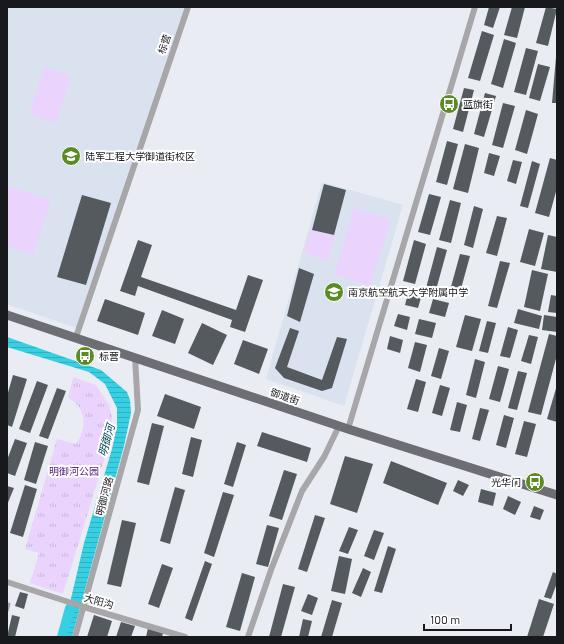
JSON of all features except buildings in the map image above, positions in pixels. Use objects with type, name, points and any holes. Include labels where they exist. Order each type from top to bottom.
[{"type":"main road","name":"御道街","points":[[7,315],[348,429],[557,495]]},
{"type":"street","name":"标营","points":[[76,337],[188,7]]},
{"type":"street","points":[[348,429],[475,7]]},
{"type":"street","name":"明御河路","points":[[75,637],[138,410],[135,357]]},
{"type":"street","points":[[248,637],[271,570],[302,491],[324,457],[339,426]]},
{"type":"street","name":"大阳沟","points":[[7,582],[84,608],[185,637]]},
{"type":"lane","points":[[7,611],[9,604]]},
{"type":"shaded area","name":"陆军工程大学御道街校区","points":[[7,7],[187,7],[76,328],[7,304]]},
{"type":"shaded area","name":"南京航空航天大学附属中学","points":[[322,182],[403,205],[344,406],[266,379]]},
{"type":"green space","points":[[44,67],[71,75],[56,123],[29,114]]},
{"type":"green space","points":[[7,186],[51,200],[33,255],[7,246]]},
{"type":"green space","points":[[354,208],[391,219],[370,286],[334,275]]},
{"type":"green space","points":[[312,225],[336,233],[327,261],[304,253]]},
{"type":"green space","name":"明御河公园","points":[[73,377],[96,385],[109,405],[112,416],[111,433],[105,457],[63,594],[30,583],[39,553],[25,549],[57,439],[76,444],[82,431],[82,413],[79,407],[68,398]]},
{"type":"water","name":"明御河","points":[[7,337],[101,370],[127,392],[130,400],[131,413],[124,446],[72,637],[62,637],[84,543],[112,449],[117,426],[117,408],[105,384],[89,372],[7,347]]},
{"type":"waterway","name":"明御河","points":[[62,637],[70,608]]},
{"type":"place","name":"蓝旗街","points":[[449,104]]},
{"type":"place","name":"陆军工程大学御道街校区","points":[[71,156]]},
{"type":"place","name":"南京航空航天大学附属中学","points":[[334,292]]},
{"type":"place","name":"标营","points":[[85,356]]},
{"type":"place","name":"光华门","points":[[535,482]]}]
